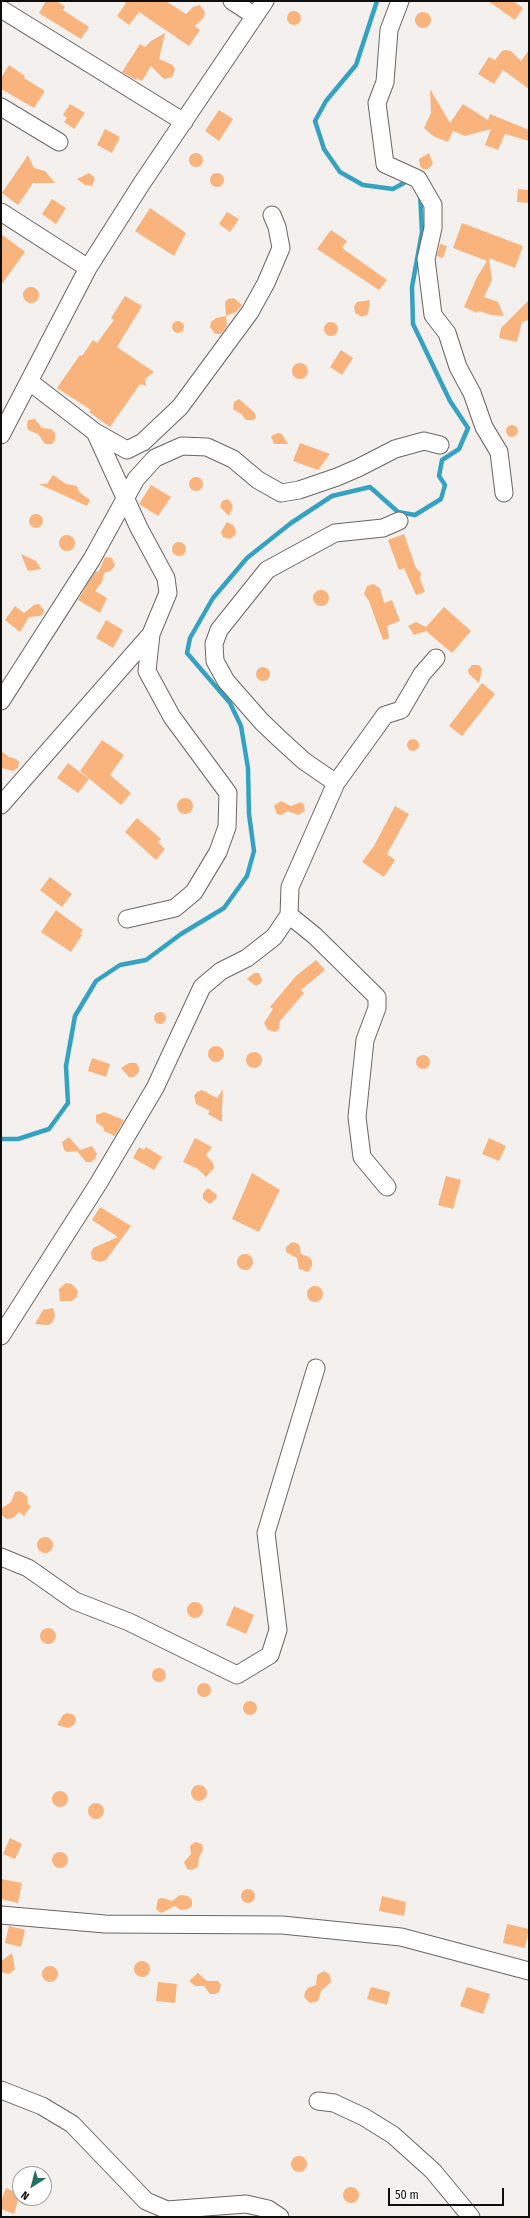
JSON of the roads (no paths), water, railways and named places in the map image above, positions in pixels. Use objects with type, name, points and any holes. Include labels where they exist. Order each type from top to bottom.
[{"type":"street","points":[[232,1],[255,16]]},
{"type":"street","points":[[1,435],[30,382],[88,268],[142,183],[265,1]]},
{"type":"street","points":[[400,1],[389,30],[385,82],[377,104],[385,164],[418,179],[433,205],[433,228],[426,260],[433,315],[448,333],[458,367],[472,393],[484,427],[498,452],[504,494]]},
{"type":"street","points":[[1,9],[184,122]]},
{"type":"street","points":[[1,107],[59,142]]},
{"type":"street","points":[[1,212],[88,268]]},
{"type":"street","points":[[30,382],[95,432],[127,450],[143,442],[180,407],[250,312],[266,283],[281,248],[277,227],[272,214]]},
{"type":"street","points":[[95,432],[125,498],[166,578],[168,593],[151,634],[146,671],[172,717],[228,793],[227,827],[218,852],[194,892],[175,908],[127,918]]},
{"type":"street","points":[[1,701],[92,559],[136,479],[155,458],[182,446],[207,447],[233,459],[258,480],[281,493],[299,490],[337,477],[358,468],[395,448],[424,441],[440,445]]},
{"type":"street","points":[[336,783],[304,761],[262,722],[226,681],[215,661],[214,644],[219,630],[267,570],[335,533],[383,528],[399,521]]},
{"type":"street","points":[[1,805],[111,677],[151,634]]},
{"type":"street","points":[[1,1336],[98,1184],[155,1088],[202,987],[222,971],[247,958],[274,937],[289,915],[290,887],[336,783],[385,715],[401,710],[422,674],[436,658]]},
{"type":"street","points":[[289,915],[315,936],[377,997],[377,1008],[365,1040],[357,1117],[362,1157],[386,1187]]},
{"type":"street","points":[[1,1556],[28,1568],[75,1601],[129,1622],[237,1675],[270,1655],[278,1630],[266,1532],[316,1368]]},
{"type":"street","points":[[1,1915],[105,1924],[282,1925],[401,1938],[529,1970]]},
{"type":"street","points":[[1,2090],[42,2106],[72,2124],[146,2201],[167,2210],[246,2204],[268,2209],[280,2217]]},
{"type":"street","points":[[318,2101],[334,2103],[364,2117],[393,2135],[433,2171],[470,2217]]},
{"type":"waterway","points":[[377,1],[356,65],[326,101],[315,121],[324,149],[340,172],[363,185],[393,189],[409,180]]},
{"type":"waterway","points":[[1,1139],[18,1139],[49,1129],[68,1103],[66,1066],[75,1016],[96,981],[120,965],[146,960],[181,934],[224,908],[247,876],[254,851],[249,814],[248,768],[241,726],[230,703],[187,653],[190,638],[213,598],[247,558],[291,523],[332,496],[370,487],[398,512],[415,515],[441,499],[445,485],[439,476],[442,460],[459,449],[468,428],[450,401],[413,324],[412,287],[422,232],[420,193]]}]
